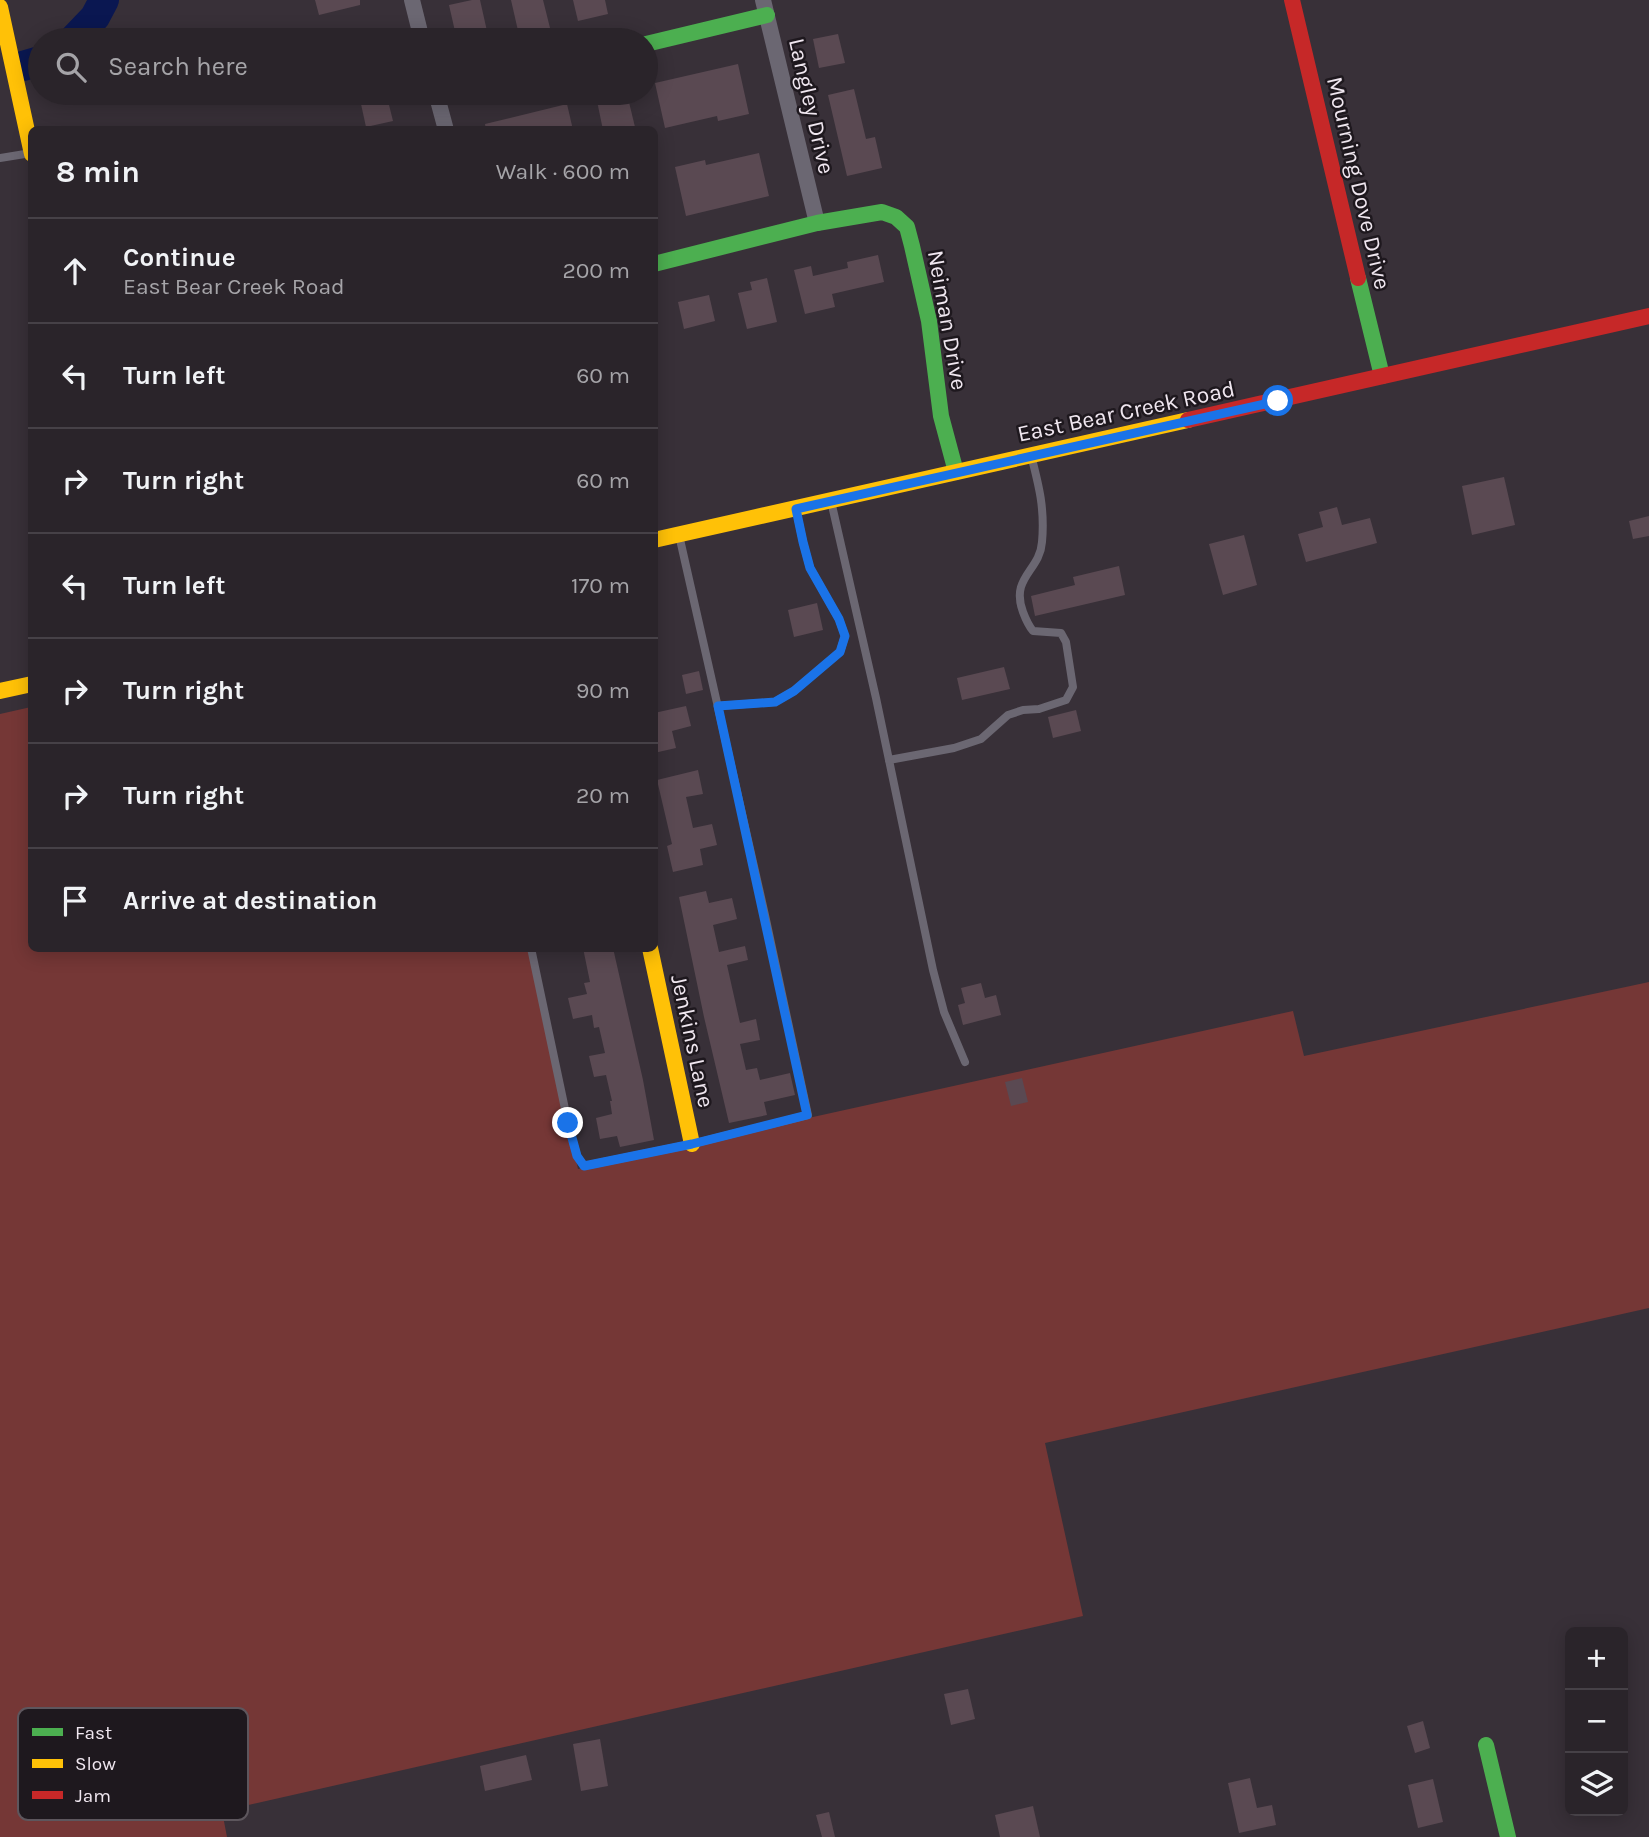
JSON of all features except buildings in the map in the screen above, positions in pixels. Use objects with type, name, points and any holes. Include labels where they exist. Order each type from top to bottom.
[{"type":"street","points":[[412,0],[419,28]]},
{"type":"street","name":"Mourning Dove Drive","points":[[1293,0],[1382,376]]},
{"type":"street","points":[[0,7],[28,140]]},
{"type":"street","points":[[658,40],[765,7]]},
{"type":"street","name":"Langley Drive","points":[[765,7],[817,223]]},
{"type":"street","points":[[441,105],[445,126]]},
{"type":"street","name":"Neiman Drive","points":[[658,263],[817,223],[882,212],[895,217],[906,227],[929,321],[941,416],[956,472]]},
{"type":"street","name":"East Bear Creek Road","points":[[658,539],[1649,316]]},
{"type":"street","points":[[0,691],[28,685]]},
{"type":"street","name":"Jenkins Lane","points":[[651,952],[692,1144]]},
{"type":"street","points":[[1486,1745],[1508,1837]]},
{"type":"lane","points":[[0,158],[28,154]]},
{"type":"lane","points":[[889,760],[954,748],[981,739],[1008,715],[1066,700],[1073,687],[1066,642],[1061,633],[1033,631],[1020,605],[1020,586],[1042,543],[1043,510],[1031,455]]},
{"type":"lane","points":[[831,501],[933,970],[944,1012],[965,1062]]},
{"type":"lane","points":[[718,706],[775,702],[794,691],[840,652],[845,636],[839,619],[810,568],[796,509]]},
{"type":"lane","points":[[532,952],[568,1123],[577,1156],[584,1166],[692,1144],[807,1115],[680,535]]},
{"type":"shaded area","points":[[28,708],[28,952],[531,952],[578,1169],[1293,1011],[1304,1056],[1649,982],[1649,1308],[1045,1443],[1083,1616],[248,1805],[248,1708],[18,1708],[18,1820],[224,1820],[227,1837],[0,1837],[0,714]]},
{"type":"waterway","points":[[84,28],[95,17],[104,0]]},
{"type":"waterway","points":[[23,66],[28,65]]},
{"type":"traffic: fast","points":[[658,41],[767,15]]},
{"type":"traffic: fast","points":[[658,263],[817,223],[882,212],[896,217],[907,227],[912,246],[929,321],[941,416],[956,472]]},
{"type":"traffic: fast","points":[[1358,278],[1382,376]]},
{"type":"traffic: fast","points":[[1486,1745],[1508,1837]]},
{"type":"traffic: slow","points":[[0,7],[28,136]]},
{"type":"traffic: slow","points":[[658,539],[1188,420]]},
{"type":"traffic: slow","points":[[0,691],[28,685]]},
{"type":"traffic: slow","points":[[651,952],[692,1144]]},
{"type":"traffic: jam","points":[[1292,0],[1358,278]]},
{"type":"traffic: jam","points":[[1188,420],[1649,316]]},
{"type":"route","points":[[568,1123],[577,1156],[584,1166],[692,1144],[807,1115],[718,706],[775,702],[794,691],[840,652],[845,636],[829,599],[810,568],[796,509],[1278,401]]}]
